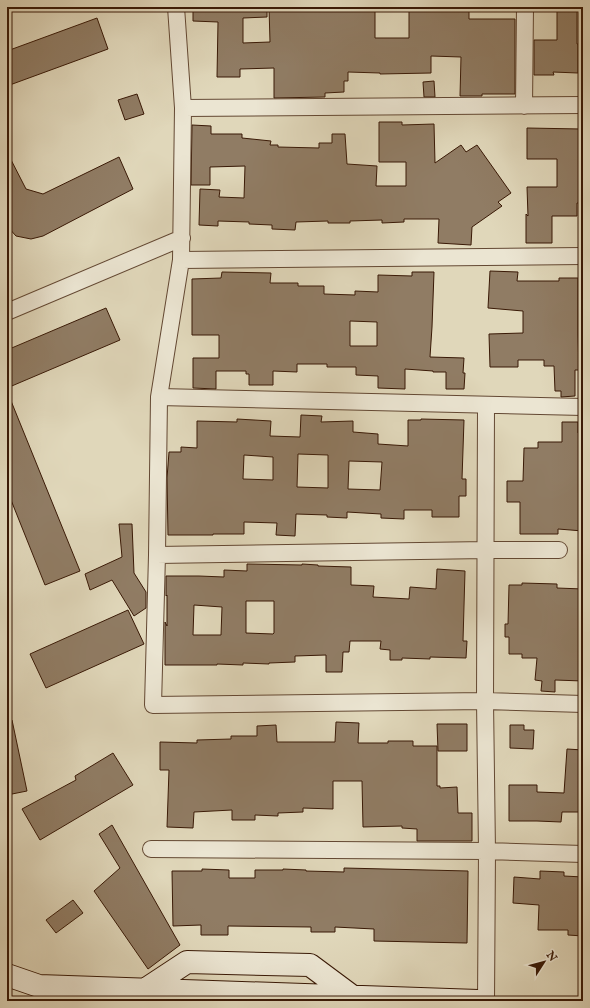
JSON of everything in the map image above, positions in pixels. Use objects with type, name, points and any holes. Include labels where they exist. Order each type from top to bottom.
[{"type":"main road","points":[[146,989],[187,962],[310,964],[353,997]]},
{"type":"main road","points":[[7,975],[39,986],[478,1001]]},
{"type":"street","points":[[176,7],[183,108],[182,238],[181,260],[159,397],[153,705],[485,701],[583,704]]},
{"type":"street","points":[[524,106],[525,7]]},
{"type":"street","points":[[183,108],[583,105]]},
{"type":"street","points":[[7,312],[182,238]]},
{"type":"street","points":[[181,260],[583,256]]},
{"type":"street","points":[[159,397],[583,407]]},
{"type":"street","points":[[486,405],[486,1001]]},
{"type":"street","points":[[157,555],[559,550]]},
{"type":"street","points":[[151,849],[487,851],[583,854]]},
{"type":"building","points":[[193,7],[267,7],[267,17],[243,18],[243,43],[270,42],[269,7],[375,7],[375,38],[409,38],[409,7],[469,7],[469,19],[515,19],[515,94],[460,96],[461,57],[431,56],[431,73],[380,74],[348,72],[348,81],[344,81],[344,92],[325,93],[325,97],[274,98],[274,68],[240,69],[240,77],[217,77],[218,22],[193,21]]},
{"type":"building","points":[[557,7],[577,7],[578,73],[553,72],[554,75],[534,75],[534,40],[557,40]]},
{"type":"building","points":[[97,18],[108,49],[7,86],[7,51]]},
{"type":"building","points":[[434,81],[435,97],[424,97],[423,82]]},
{"type":"building","points":[[137,94],[144,114],[125,120],[118,100]]},
{"type":"building","points":[[379,122],[402,122],[402,125],[434,124],[435,163],[461,145],[466,152],[477,145],[511,193],[498,202],[502,206],[472,227],[471,245],[438,243],[439,219],[404,219],[404,222],[382,223],[382,220],[350,221],[350,223],[328,223],[328,221],[296,222],[295,230],[272,229],[272,225],[249,224],[249,222],[218,221],[218,226],[199,225],[200,189],[220,190],[219,197],[244,198],[245,166],[210,167],[210,185],[191,185],[192,125],[211,126],[211,134],[242,134],[242,138],[271,141],[270,145],[278,145],[278,147],[319,148],[319,143],[332,143],[332,134],[345,134],[347,164],[377,166],[376,186],[406,186],[406,162],[379,162]]},
{"type":"building","points":[[527,128],[581,129],[580,184],[583,184],[583,202],[577,203],[577,216],[552,216],[552,243],[526,243],[526,214],[528,216],[527,187],[557,187],[557,159],[527,159]]},
{"type":"building","points":[[7,152],[26,189],[43,194],[119,157],[133,189],[43,236],[31,239],[16,236],[7,226]]},
{"type":"building","points":[[490,271],[518,272],[517,281],[559,281],[559,278],[578,278],[579,370],[575,370],[575,396],[561,397],[561,391],[555,391],[554,366],[544,366],[544,360],[518,360],[518,367],[490,367],[489,334],[523,333],[523,311],[488,308]]},
{"type":"building","points":[[222,272],[271,273],[270,283],[298,283],[298,286],[324,286],[324,294],[355,295],[355,291],[378,292],[378,275],[412,276],[412,272],[434,272],[430,357],[464,358],[464,389],[446,389],[446,372],[405,369],[405,389],[378,388],[378,376],[356,375],[356,367],[327,367],[327,364],[297,364],[297,372],[273,371],[273,385],[249,385],[249,374],[246,374],[246,371],[216,371],[216,389],[193,388],[193,358],[219,358],[219,335],[192,335],[192,279],[221,278]],"holes":[[[350,321],[377,322],[377,346],[350,346]]]},
{"type":"building","points":[[106,308],[120,340],[7,388],[7,350]]},
{"type":"building","points":[[7,391],[80,571],[45,585],[7,490]]},
{"type":"building","points":[[301,415],[322,416],[321,422],[353,421],[353,432],[378,434],[378,444],[408,446],[408,420],[464,420],[462,479],[466,479],[466,496],[459,496],[459,517],[432,517],[432,510],[404,510],[404,519],[381,518],[381,514],[347,512],[347,518],[327,517],[327,515],[296,514],[295,536],[276,535],[277,523],[244,522],[244,534],[168,535],[167,478],[169,452],[181,452],[181,447],[197,448],[197,421],[237,422],[237,419],[271,421],[270,436],[300,437]],"holes":[[[298,454],[328,455],[328,488],[297,487]],[[244,455],[273,457],[273,480],[243,479]],[[349,461],[382,462],[380,490],[348,489]]]},
{"type":"building","points":[[562,422],[578,422],[578,433],[583,433],[583,531],[558,529],[558,534],[520,534],[520,502],[507,502],[507,481],[523,481],[524,448],[538,448],[538,442],[562,442]]},
{"type":"building","points":[[119,524],[132,524],[134,573],[146,592],[146,608],[134,616],[112,580],[90,590],[85,574],[122,557]]},
{"type":"building","points":[[247,564],[302,564],[351,567],[351,585],[374,586],[373,597],[409,599],[410,587],[436,589],[437,569],[465,571],[463,641],[467,641],[466,658],[430,657],[430,659],[402,658],[402,660],[390,660],[390,650],[380,649],[381,641],[350,641],[349,652],[343,652],[342,672],[326,672],[326,655],[295,656],[295,662],[269,664],[243,663],[243,665],[165,665],[165,622],[167,626],[166,576],[224,577],[224,570],[247,571]],"holes":[[[246,601],[274,601],[273,634],[246,633]],[[194,605],[222,607],[221,635],[193,635]]]},
{"type":"building","points":[[522,583],[557,584],[557,588],[583,589],[583,681],[555,680],[555,692],[541,691],[542,681],[535,680],[537,658],[522,658],[522,654],[509,654],[509,637],[505,637],[505,624],[508,624],[509,585],[522,585]]},
{"type":"building","points":[[128,610],[144,644],[46,688],[30,654]]},
{"type":"building","points":[[12,720],[27,791],[7,795],[7,721]]},
{"type":"building","points":[[336,722],[359,723],[358,743],[413,741],[413,746],[437,746],[437,786],[440,786],[440,788],[457,787],[458,813],[472,813],[472,841],[417,841],[417,829],[402,828],[402,826],[363,827],[362,781],[333,781],[333,809],[303,808],[303,812],[278,813],[278,816],[255,815],[255,820],[232,820],[232,810],[194,812],[193,828],[167,827],[169,770],[160,770],[160,742],[197,743],[197,740],[231,739],[231,736],[257,736],[257,726],[276,725],[277,742],[335,742]]},
{"type":"building","points":[[437,724],[467,724],[467,751],[438,751]]},
{"type":"building","points":[[510,725],[524,725],[524,730],[534,730],[533,749],[510,748]]},
{"type":"building","points":[[567,749],[583,750],[583,812],[562,812],[561,822],[509,821],[509,785],[537,785],[537,792],[564,793]]},
{"type":"building","points":[[113,753],[133,785],[40,840],[22,809],[76,780],[75,776]]},
{"type":"building","points":[[112,825],[180,945],[148,969],[94,891],[120,868],[99,834]]},
{"type":"building","points":[[344,868],[468,871],[467,943],[374,941],[374,929],[335,927],[335,932],[311,932],[311,927],[228,926],[228,935],[201,935],[201,925],[173,926],[172,871],[202,871],[202,869],[229,870],[229,878],[255,878],[255,870],[283,869],[344,872]]},
{"type":"building","points":[[540,871],[564,872],[564,876],[583,877],[583,936],[568,935],[568,930],[538,930],[539,905],[513,903],[514,877],[540,879]]},
{"type":"building","points":[[73,900],[83,913],[56,933],[46,920]]}]
